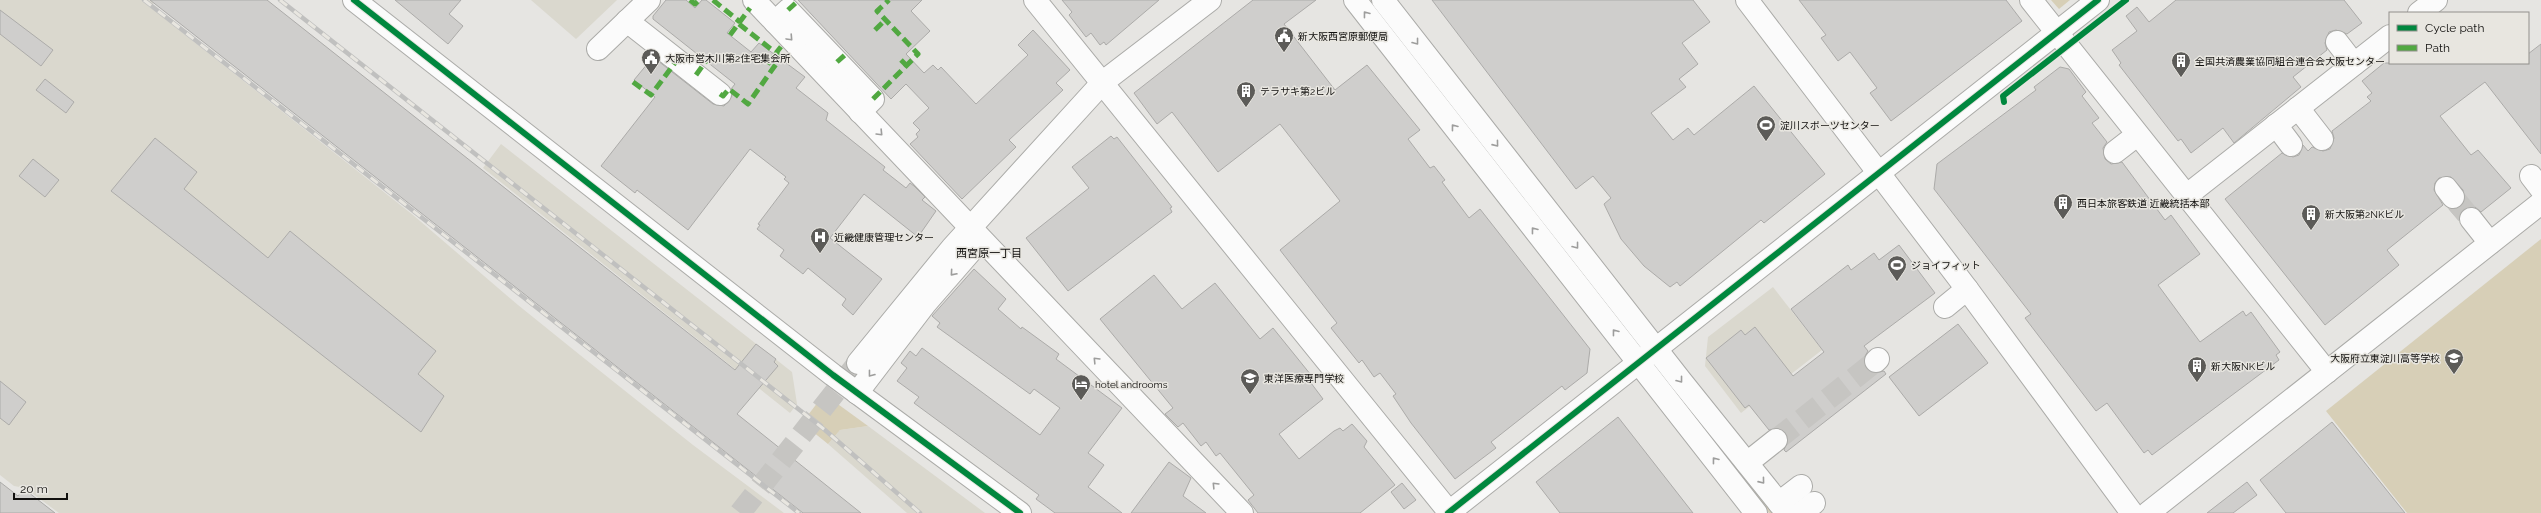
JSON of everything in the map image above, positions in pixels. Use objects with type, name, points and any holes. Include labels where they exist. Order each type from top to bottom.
[{"type":"street","points":[[354,0],[833,375],[1020,513]]},
{"type":"street","points":[[598,49],[649,0]]},
{"type":"street","points":[[754,0],[972,227],[992,251],[1242,513]]},
{"type":"street","points":[[1035,0],[1103,82],[1449,513],[2098,0]]},
{"type":"street","points":[[858,363],[914,292],[1103,82],[1210,0]]},
{"type":"street","points":[[1355,0],[1638,363],[1747,510]]},
{"type":"street","points":[[1383,0],[1656,349],[1783,508],[1801,486]]},
{"type":"street","points":[[1747,0],[1880,173],[2132,513]]},
{"type":"street","points":[[2031,0],[2327,372]]},
{"type":"street","points":[[2420,12],[2436,0]]},
{"type":"street","points":[[627,21],[720,94]]},
{"type":"street","points":[[2186,196],[2389,37]]},
{"type":"street","points":[[2337,42],[2354,64]]},
{"type":"street","points":[[2298,108],[2322,139]]},
{"type":"street","points":[[2276,125],[2291,145]]},
{"type":"street","points":[[2115,152],[2137,135]]},
{"type":"street","points":[[2148,513],[2541,203]]},
{"type":"street","points":[[2471,220],[2490,243]]},
{"type":"street","points":[[833,375],[911,277],[943,241],[972,227]]},
{"type":"street","points":[[857,393],[925,304],[971,251],[972,227]]},
{"type":"street","points":[[1945,307],[1967,289]]},
{"type":"street","points":[[1747,463],[1776,440]]},
{"type":"shaded area","points":[[0,0],[157,0],[150,7],[413,215],[518,305],[580,355],[693,445],[784,513],[59,513],[25,488],[14,486],[0,475]]},
{"type":"shaded area","points":[[531,0],[617,0],[576,39]]},
{"type":"shaded area","points":[[2051,0],[2070,0],[2059,9]]},
{"type":"shaded area","points":[[501,144],[792,372],[797,404],[790,413],[483,168]]},
{"type":"shaded area","name":"大阪府立東淀川高等学校","points":[[2541,239],[2541,513],[2407,513],[2326,411]]},
{"type":"shaded area","points":[[1773,287],[1822,350],[1741,413],[1705,366],[1708,337]]},
{"type":"shaded area","points":[[1680,393],[1774,513],[1769,513],[1677,396]]},
{"type":"shaded area","points":[[818,402],[835,402],[868,426],[840,430],[828,444],[802,423]]},
{"type":"shaded area","points":[[868,426],[985,513],[907,513],[828,444],[840,430]]},
{"type":"building","points":[[150,0],[267,0],[735,370],[756,344],[776,359],[774,362],[778,366],[737,414],[861,513],[803,513]]},
{"type":"building","points":[[395,0],[461,0],[449,14],[463,26],[448,44]]},
{"type":"building","points":[[666,0],[686,0],[695,8],[702,0],[706,0],[735,23],[727,33],[751,52],[759,43],[805,77],[796,88],[828,113],[826,120],[885,167],[883,170],[906,188],[910,183],[914,186],[925,197],[922,200],[936,211],[918,237],[864,194],[830,238],[882,279],[853,315],[842,305],[846,299],[808,268],[803,274],[780,256],[784,250],[757,229],[760,225],[758,224],[789,183],[784,179],[786,177],[750,149],[688,230],[637,190],[635,193],[601,166],[655,97],[634,80],[653,57],[713,104],[724,106],[732,96],[731,89],[735,84],[653,19],[653,16]]},
{"type":"building","points":[[798,0],[922,0],[911,11],[930,31],[906,54],[924,73],[933,65],[938,70],[941,67],[976,104],[1028,55],[1018,45],[1033,30],[1070,70],[1056,83],[1063,90],[1009,140],[1016,147],[962,199],[910,144],[918,137],[916,134],[920,130],[913,123],[929,108],[906,84],[891,99]]},
{"type":"building","points":[[1062,0],[1159,0],[1106,45],[1104,42],[1100,45],[1091,33],[1086,37],[1069,15],[1072,12]]},
{"type":"building","points":[[1253,0],[1316,0],[1284,24],[1335,90],[1367,65],[1420,130],[1408,139],[1430,168],[1434,166],[1445,180],[1442,182],[1469,218],[1480,209],[1590,349],[1587,373],[1565,390],[1562,386],[1491,442],[1496,448],[1455,479],[1411,423],[1393,396],[1396,394],[1380,373],[1374,377],[1362,360],[1359,363],[1331,328],[1337,323],[1280,250],[1340,201],[1280,124],[1218,172],[1172,112],[1157,124],[1134,93]]},
{"type":"building","points":[[1432,0],[1693,0],[1710,22],[1682,43],[1698,64],[1679,79],[1686,87],[1651,113],[1673,140],[1688,128],[1694,135],[1754,86],[1825,174],[1764,223],[1761,220],[1680,286],[1677,282],[1670,287],[1644,266],[1621,239],[1604,204],[1611,198],[1593,176],[1576,189]]},
{"type":"building","points":[[1799,0],[2006,0],[2022,21],[1891,121],[1870,93],[1877,88],[1850,52],[1838,61],[1821,38],[1826,35]]},
{"type":"building","points":[[2176,0],[2344,0],[2362,23],[2347,34],[2336,30],[2329,32],[2325,43],[2327,50],[2293,77],[2301,87],[2234,143],[2223,128],[2191,153],[2181,139],[2178,141],[2119,65],[2121,63],[2112,50],[2137,31],[2126,16],[2137,7],[2149,22]]},
{"type":"building","points":[[0,10],[53,50],[41,66],[0,34]]},
{"type":"building","points":[[2541,44],[2541,154],[2485,82],[2440,116],[2471,155],[2478,150],[2511,188],[2481,212],[2475,207],[2464,209],[2459,220],[2449,209],[2460,207],[2464,202],[2463,190],[2451,177],[2439,178],[2435,183],[2434,190],[2443,205],[2387,250],[2399,265],[2325,325],[2225,199],[2282,153],[2293,157],[2299,155],[2303,145],[2308,151],[2312,147],[2323,151],[2330,149],[2334,138],[2332,131],[2371,101],[2367,97],[2372,93],[2362,81],[2384,63],[2529,64],[2529,53]]},
{"type":"building","points":[[2060,67],[2069,69],[2086,92],[2082,96],[2099,118],[2092,123],[2107,142],[2103,148],[2105,159],[2111,164],[2122,162],[2165,220],[2171,215],[2200,254],[2158,285],[2200,342],[2243,311],[2246,316],[2251,312],[2280,352],[2276,355],[2279,360],[2152,455],[2148,450],[2144,453],[2107,403],[2096,411],[2025,318],[2031,314],[1934,189],[1937,164],[2036,90],[2034,87]]},
{"type":"building","points":[[45,79],[74,102],[66,113],[36,90]]},
{"type":"building","points":[[1111,136],[1114,139],[1117,137],[1172,207],[1170,208],[1172,212],[1068,291],[1026,238],[1089,188],[1072,167]]},
{"type":"building","points":[[155,138],[197,172],[184,189],[268,258],[290,231],[436,351],[418,374],[444,396],[421,432],[111,191]]},
{"type":"building","points":[[33,159],[59,180],[45,197],[19,176]]},
{"type":"building","points":[[1899,245],[1935,293],[1864,346],[1868,351],[1864,358],[1867,370],[1873,373],[1884,371],[1886,374],[1786,452],[1784,450],[1788,439],[1786,432],[1780,428],[1769,430],[1749,405],[1745,408],[1706,358],[1741,330],[1745,335],[1755,327],[1793,376],[1824,352],[1791,309],[1848,265],[1851,270],[1874,253],[1879,260]]},
{"type":"building","points":[[974,269],[1006,299],[998,309],[1021,329],[1022,327],[1059,354],[1056,359],[1122,408],[1088,453],[1104,465],[1088,487],[1122,513],[1055,513],[1036,499],[1039,495],[914,403],[919,397],[897,381],[907,368],[901,363],[910,351],[916,356],[922,348],[1040,435],[1060,408],[1034,389],[1030,394],[937,327],[940,323],[932,316]]},
{"type":"building","points":[[1154,275],[1182,309],[1215,283],[1260,339],[1273,328],[1315,380],[1311,383],[1323,399],[1279,434],[1299,459],[1334,431],[1340,428],[1343,431],[1352,424],[1367,441],[1364,447],[1395,485],[1360,513],[1258,513],[1248,500],[1254,495],[1220,453],[1216,456],[1206,442],[1201,446],[1183,423],[1178,427],[1165,414],[1173,408],[1100,319]]},
{"type":"building","points":[[1958,324],[1988,363],[1919,416],[1889,377]]},
{"type":"building","points":[[0,381],[26,402],[9,425],[0,418]]},
{"type":"building","points":[[1618,417],[1693,513],[1560,513],[1536,482]]},
{"type":"building","points":[[2332,422],[2405,513],[2286,513],[2260,480]]},
{"type":"building","points":[[1169,462],[1191,478],[1183,496],[1206,513],[1131,513]]},
{"type":"building","points":[[0,482],[18,496],[24,489],[55,513],[0,513]]},
{"type":"building","points":[[2247,482],[2257,495],[2233,513],[2207,513]]},
{"type":"building","points":[[1402,483],[1416,500],[1404,509],[1391,492]]},
{"type":"tunnel","points":[[2453,197],[2471,219]]},
{"type":"tunnel","points":[[1776,440],[1876,361]]},
{"type":"tunnel","points":[[740,513],[858,363]]},
{"type":"railway","points":[[144,0],[799,513]]},
{"type":"railway","points":[[280,0],[825,430],[920,513]]},
{"type":"marked path","points":[[690,0],[695,4],[699,0]]},
{"type":"marked path","points":[[713,0],[740,22]]},
{"type":"marked path","points":[[788,10],[799,0]]},
{"type":"marked path","points":[[873,99],[918,54],[877,11],[889,0]]},
{"type":"marked path","points":[[730,35],[750,8]]},
{"type":"marked path","points":[[875,30],[885,20]]},
{"type":"marked path","points":[[739,24],[776,53],[784,43]]},
{"type":"marked path","points":[[720,94],[723,96],[729,89],[748,104],[781,57],[776,53],[767,65]]},
{"type":"marked path","points":[[837,62],[847,53]]},
{"type":"marked path","points":[[633,82],[651,95],[677,60]]},
{"type":"marked path","points":[[901,60],[907,66]]},
{"type":"marked path","points":[[696,75],[706,61]]},
{"type":"cycle path","points":[[354,0],[833,375],[1020,513]]},
{"type":"cycle path","points":[[1448,513],[2098,0]]},
{"type":"cycle path","points":[[2004,102],[2003,96],[2126,0]]},
{"type":"place","name":"新大阪西宮原郵便局","points":[[1284,53]]},
{"type":"place","name":"大阪市営木川第2住宅集会所","points":[[651,75]]},
{"type":"place","name":"全国共済農業協同組合連合会大阪センター","points":[[2181,78]]},
{"type":"place","name":"テラサキ第2ビル","points":[[1246,108]]},
{"type":"place","name":"淀川スポーツセンター","points":[[1766,142]]},
{"type":"place","name":"西日本旅客鉄道 近畿統括本部","points":[[2063,220]]},
{"type":"place","name":"新大阪第2NKビル","points":[[2311,231]]},
{"type":"place","name":"近畿健康管理センター","points":[[820,254]]},
{"type":"place","name":"ジョイフィット","points":[[1897,282]]},
{"type":"place","name":"大阪府立東淀川高等学校","points":[[2454,375]]},
{"type":"place","name":"新大阪NKビル","points":[[2197,383]]},
{"type":"place","name":"東洋医療専門学校","points":[[1250,395]]},
{"type":"place","name":"hotel androoms","points":[[1081,401]]},
{"type":"district","name":"西宮原一丁目","points":[[989,253]]}]
